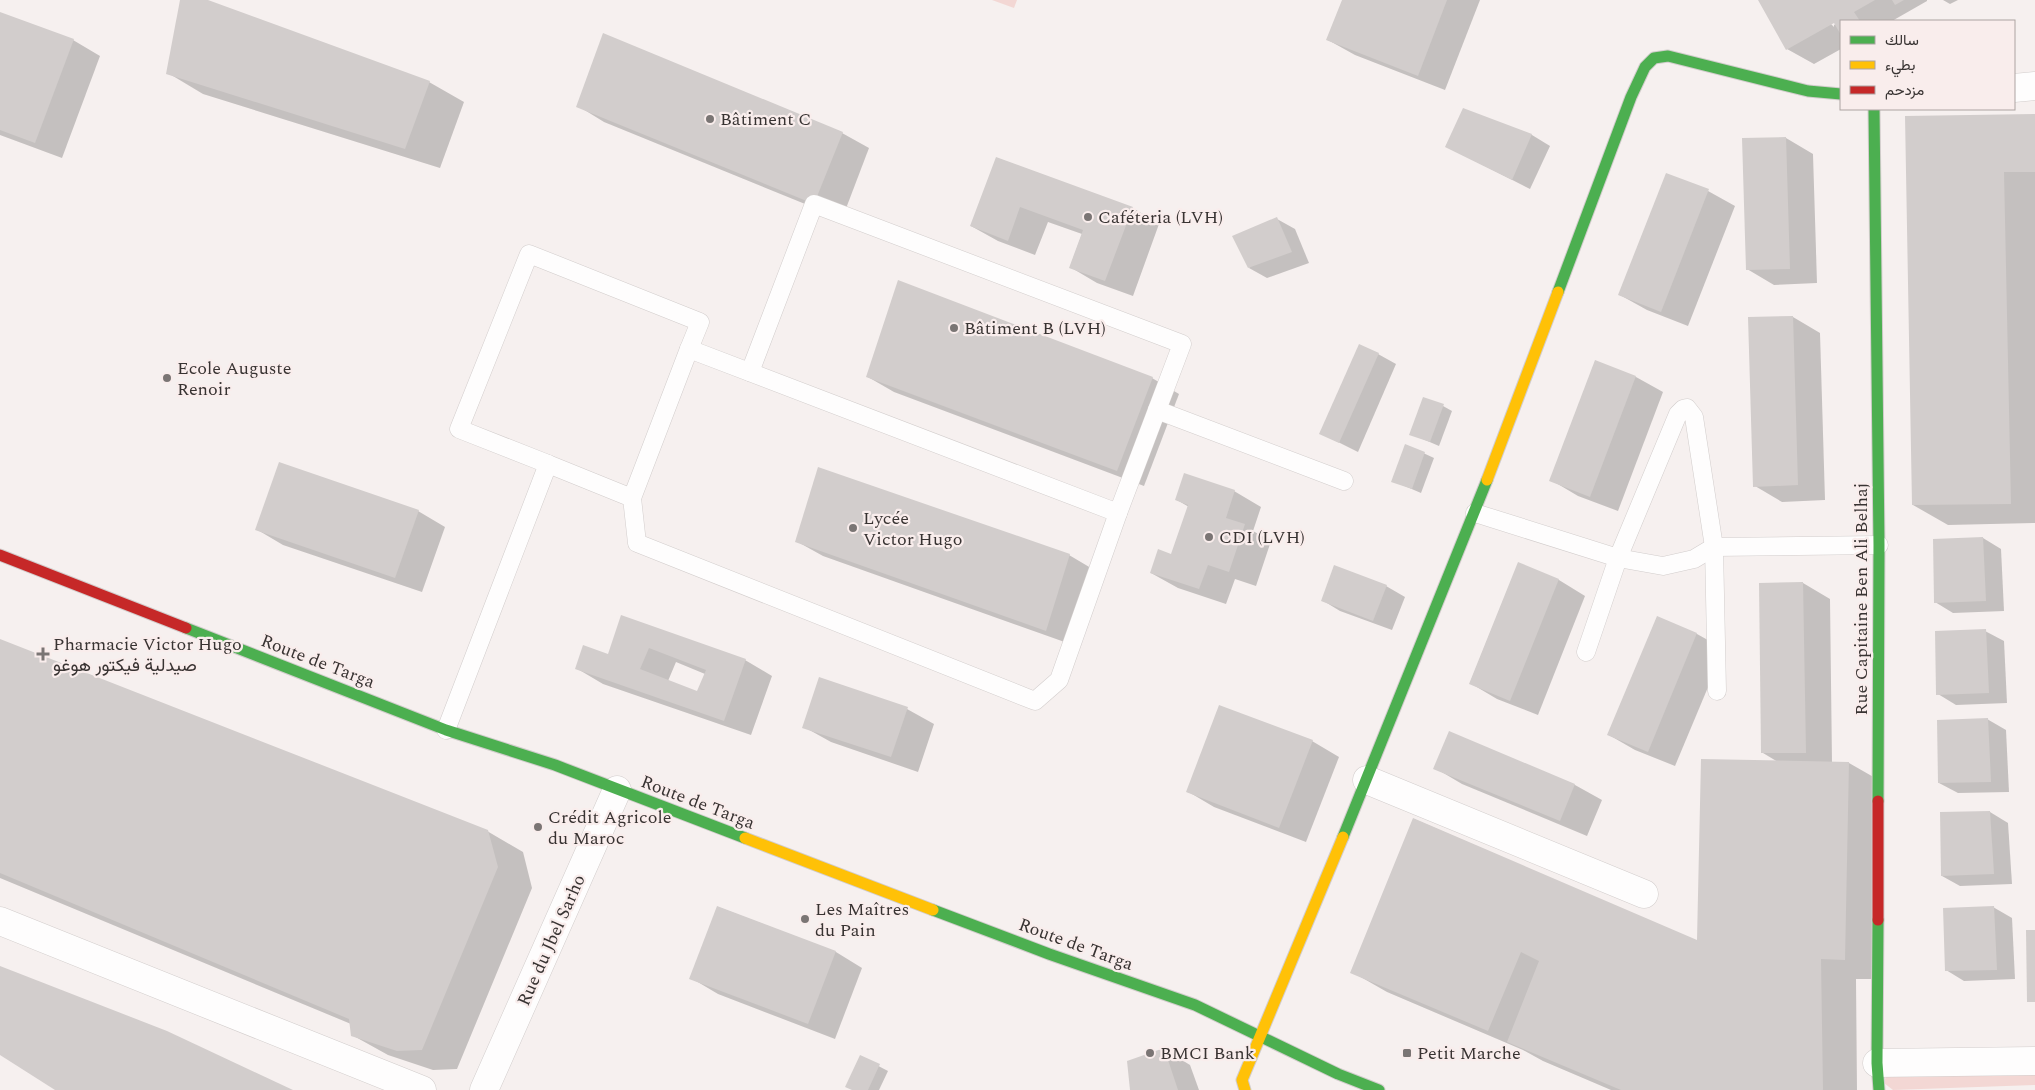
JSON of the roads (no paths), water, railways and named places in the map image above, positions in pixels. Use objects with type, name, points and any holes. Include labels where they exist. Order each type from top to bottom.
[{"type":"street","points":[[1245,1090],[1242,1080],[1367,780],[1475,513],[1628,106],[1645,67],[1654,58],[1668,56],[1808,91],[1840,94]]},
{"type":"street","points":[[2015,88],[2035,86]]},
{"type":"street","name":"Rue Capitaine Ben Ali Belhaj","points":[[1874,110],[1879,545],[1877,1063],[1879,1090]]},
{"type":"street","name":"Route de Targa","points":[[0,555],[446,730],[555,764],[617,790],[1049,954],[1195,1005],[1338,1074],[1379,1090]]},
{"type":"street","points":[[1367,780],[1644,894]]},
{"type":"street","name":"Rue du Jbel Sarho","points":[[484,1090],[617,790]]},
{"type":"street","points":[[0,921],[422,1090]]},
{"type":"street","points":[[1877,1063],[2035,1061]]},
{"type":"lane","points":[[632,498],[459,429],[529,254],[700,322],[632,498],[637,543],[1036,701],[1059,680],[1118,513],[1182,344],[814,204],[750,372]]},
{"type":"lane","points":[[689,349],[1118,513]]},
{"type":"lane","points":[[1586,652],[1618,558],[1678,414],[1687,408],[1694,417],[1714,547],[1717,691]]},
{"type":"lane","points":[[1157,410],[1344,481]]},
{"type":"lane","points":[[446,730],[548,464]]},
{"type":"lane","points":[[1475,513],[1618,558],[1663,566],[1694,560],[1714,547],[1879,545]]},
{"type":"place","name":"Bâtiment C","points":[[710,119]]},
{"type":"place","name":"Caféteria (LVH)","points":[[1088,217]]},
{"type":"place","name":"Bâtiment B (LVH)","points":[[954,328]]},
{"type":"place","name":"Ecole Auguste Renoir","points":[[167,378]]},
{"type":"place","name":"Lycée Victor Hugo","points":[[853,528]]},
{"type":"place","name":"CDI (LVH)","points":[[1209,537]]},
{"type":"place","name":"Pharmacie Victor Hugo صيدلية فيكتور هوغو","points":[[43,654]]},
{"type":"place","name":"Crédit Agricole du Maroc","points":[[538,827]]},
{"type":"place","name":"Les Maîtres du Pain","points":[[805,919]]},
{"type":"place","name":"BMCI Bank","points":[[1150,1053]]},
{"type":"place","name":"Petit Marche","points":[[1407,1053]]}]
